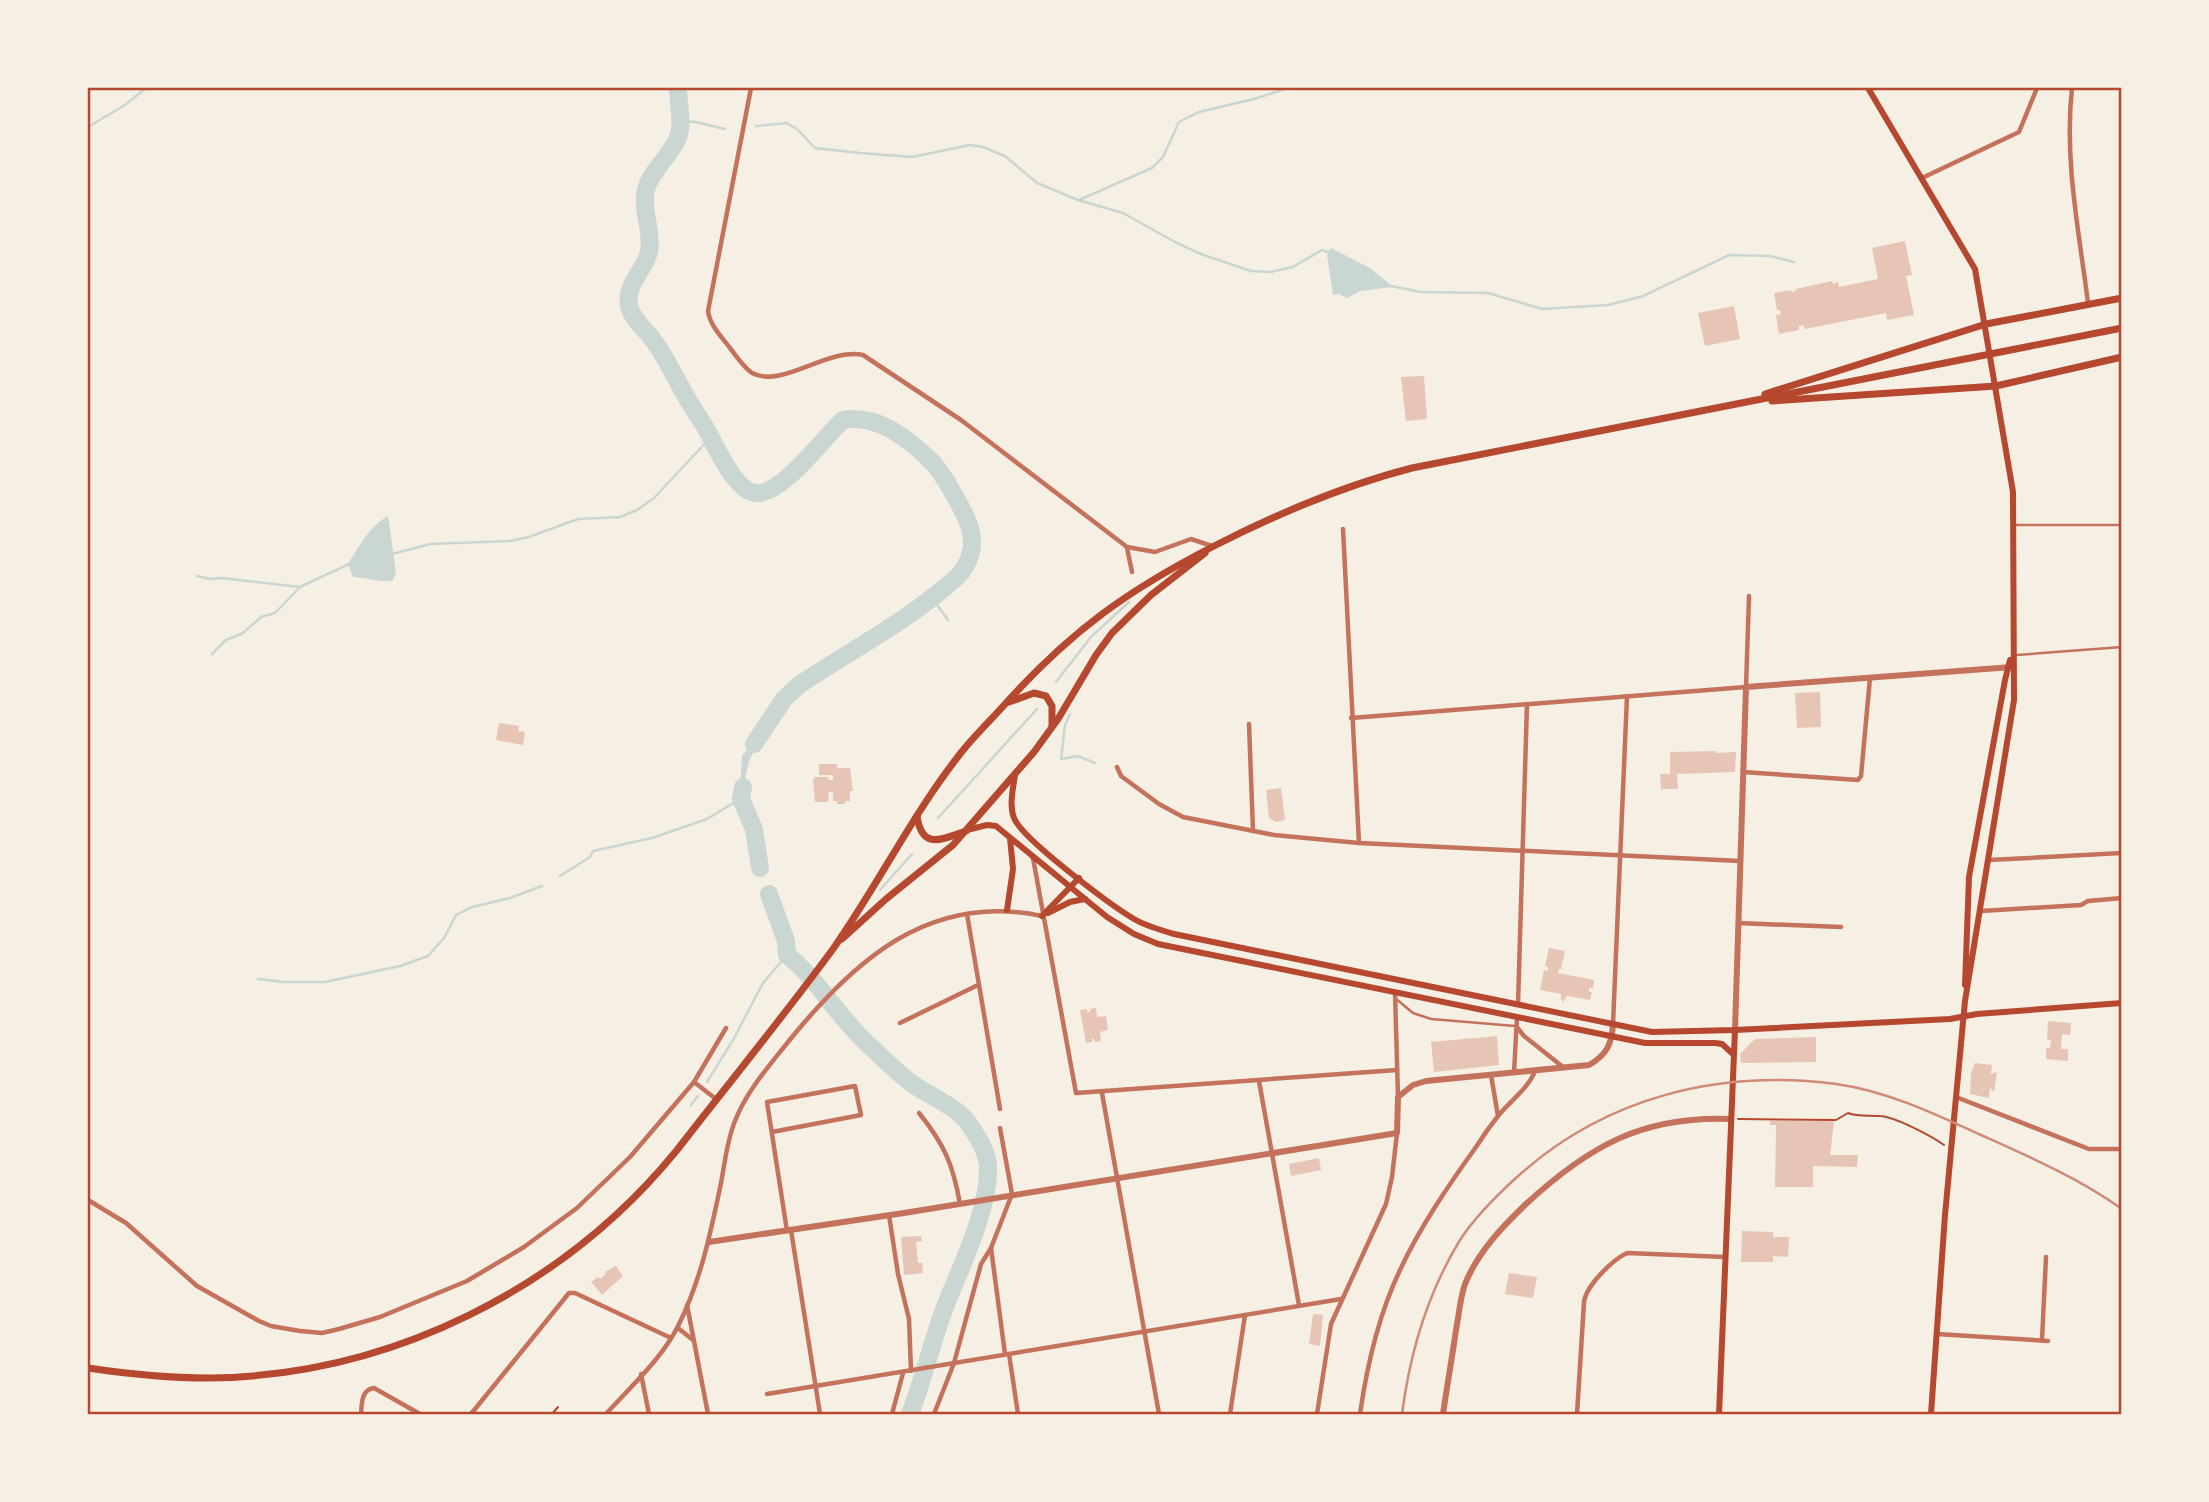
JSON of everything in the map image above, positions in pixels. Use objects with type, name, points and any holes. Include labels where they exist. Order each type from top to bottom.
[{"type":"main road","points":[[1868,88],[1975,269],[2013,492],[2012,655],[1972,861],[1965,929],[1965,1001]]},
{"type":"main road","points":[[1736,404],[1987,328],[2088,303],[2122,298]]},
{"type":"main road","points":[[88,1368],[169,1377],[211,1378],[280,1373],[335,1363],[376,1352],[446,1325],[532,1281],[594,1235],[654,1179],[833,948],[959,754],[1045,661],[1102,612],[1136,588],[1214,546],[1303,503],[1376,477],[1434,463],[2122,328]]},
{"type":"main road","points":[[1736,404],[1996,386],[2122,356]]},
{"type":"main road","points":[[833,948],[880,904],[947,851],[967,830],[1052,727],[1096,655],[1121,623],[1151,595],[1214,546]]},
{"type":"main road","points":[[1931,1415],[1963,1016],[2014,699],[2010,668]]},
{"type":"main road","points":[[1007,703],[1034,693],[1046,696],[1052,706],[1052,727]]},
{"type":"main road","points":[[1989,765],[2003,768]]},
{"type":"main road","points":[[1015,775],[1012,807],[1017,824],[1036,844],[1079,878],[1133,919],[1162,931],[1235,947],[1651,1032],[1735,1030],[1963,1016],[2122,1003]]},
{"type":"main road","points":[[917,816],[920,831],[929,839],[939,839],[992,825],[999,828],[1107,917],[1134,934],[1158,944],[1395,995],[1444,1002],[1650,1043],[1722,1044],[1733,1054]]},
{"type":"main road","points":[[1007,910],[1013,869],[1010,838]]},
{"type":"main road","points":[[1972,861],[1989,860]]},
{"type":"main road","points":[[1042,916],[1079,878]]},
{"type":"main road","points":[[1042,916],[1063,904],[1085,900]]},
{"type":"main road","points":[[1158,944],[1162,931]]},
{"type":"main road","points":[[1232,960],[1235,947]]},
{"type":"main road","points":[[1361,986],[1364,973]]},
{"type":"main road","points":[[1395,995],[1398,980]]},
{"type":"main road","points":[[1444,1002],[1447,990]]},
{"type":"main road","points":[[1719,1415],[1735,1030]]},
{"type":"main road","points":[[1650,1043],[1651,1032]]},
{"type":"street","points":[[751,88],[708,312],[710,321],[744,366],[754,373],[768,377],[845,353],[863,355],[961,420],[1127,547],[1155,552],[1191,539],[1214,546]]},
{"type":"street","points":[[1922,178],[2019,132],[2037,88]]},
{"type":"street","points":[[2072,88],[2068,134],[2070,171],[2088,303]]},
{"type":"street","points":[[1343,529],[1359,843]]},
{"type":"street","points":[[1127,547],[1132,572]]},
{"type":"street","points":[[1735,1030],[1749,596]]},
{"type":"street","points":[[1352,718],[2010,668]]},
{"type":"street","points":[[1743,772],[1858,780],[1861,776],[1870,678]]},
{"type":"street","points":[[1398,1097],[1407,1089],[1421,1083],[1584,1066],[1607,1051],[1613,1024],[1627,696]]},
{"type":"street","points":[[1518,1004],[1527,704]]},
{"type":"street","points":[[1249,724],[1253,831]]},
{"type":"street","points":[[1118,768],[1121,776],[1171,812],[1194,820],[1253,831],[1359,843],[1740,861]]},
{"type":"street","points":[[1989,860],[2122,853]]},
{"type":"street","points":[[1033,857],[1074,1091],[1079,1094],[1397,1070]]},
{"type":"street","points":[[1981,911],[2081,905],[2088,901],[2122,898]]},
{"type":"street","points":[[606,1415],[678,1328],[709,1242],[736,1118],[760,1078],[819,1004],[872,956],[901,937],[940,919],[1007,910],[1042,916]]},
{"type":"street","points":[[967,914],[1000,1110]]},
{"type":"street","points":[[1738,923],[1841,927]]},
{"type":"street","points":[[900,1023],[978,985]]},
{"type":"street","points":[[1317,1415],[1331,1324],[1386,1204],[1391,1185],[1398,1097],[1395,995]]},
{"type":"street","points":[[1514,1073],[1517,1017]]},
{"type":"street","points":[[1516,1026],[1524,1036],[1564,1068]]},
{"type":"street","points":[[88,1200],[126,1223],[186,1277],[234,1308],[271,1326],[300,1331],[330,1331],[380,1317],[456,1286],[524,1247],[577,1208],[608,1181],[694,1082],[726,1028]]},
{"type":"street","points":[[1360,1415],[1374,1341],[1399,1272],[1434,1209],[1498,1116],[1531,1080],[1535,1071]]},
{"type":"street","points":[[1491,1075],[1498,1116]]},
{"type":"street","points":[[1259,1080],[1299,1305]]},
{"type":"street","points":[[694,1082],[716,1099]]},
{"type":"street","points":[[772,1132],[861,1115],[856,1086],[767,1101],[772,1132],[815,1387],[820,1415]]},
{"type":"street","points":[[1102,1093],[1159,1415]]},
{"type":"street","points":[[1956,1097],[2089,1149],[2122,1149]]},
{"type":"street","points":[[919,1112],[946,1150],[954,1171],[960,1204]]},
{"type":"street","points":[[1443,1415],[1464,1287],[1482,1253],[1507,1223],[1566,1170],[1590,1152],[1611,1141],[1662,1125],[1730,1119]]},
{"type":"street","points":[[934,1415],[954,1363],[981,1264],[991,1248],[1012,1194],[1000,1128]]},
{"type":"street","points":[[709,1242],[960,1204],[1397,1132]]},
{"type":"street","points":[[889,1215],[898,1273],[909,1319],[911,1371]]},
{"type":"street","points":[[991,1248],[1018,1415]]},
{"type":"street","points":[[1577,1415],[1584,1302],[1588,1288],[1627,1253],[1725,1256]]},
{"type":"street","points":[[1937,1334],[2045,1341],[2046,1257]]},
{"type":"street","points":[[471,1415],[569,1293],[575,1293],[671,1338]]},
{"type":"street","points":[[767,1394],[1341,1299]]},
{"type":"street","points":[[687,1305],[708,1415]]},
{"type":"street","points":[[1230,1415],[1245,1315]]},
{"type":"street","points":[[678,1328],[694,1341]]},
{"type":"street","points":[[892,1415],[903,1373]]},
{"type":"street","points":[[641,1374],[649,1415]]},
{"type":"street","points":[[361,1415],[364,1394],[370,1388],[378,1389],[420,1415]]},
{"type":"lane","points":[[2013,525],[2122,525]]},
{"type":"lane","points":[[2012,655],[2122,647]]},
{"type":"lane","points":[[1395,995],[1413,1013],[1431,1019],[1516,1026]]},
{"type":"path","points":[[1730,1119],[1836,1120],[1848,1112],[1857,1116],[1866,1114],[1883,1116],[1926,1133],[1938,1139],[1942,1145],[1952,1144]]},
{"type":"path","points":[[552,1415],[558,1406]]},
{"type":"shaded area","points":[[1331,248],[1370,268],[1393,287],[1360,291],[1347,298],[1339,294],[1333,295],[1327,255]]},
{"type":"shaded area","points":[[388,516],[396,572],[393,580],[353,577],[348,564],[370,531]]},
{"type":"shaded area","points":[[767,724],[748,765],[745,810],[739,805],[742,756]]},
{"type":"building","points":[[1905,241],[1912,275],[1906,276],[1914,315],[1887,320],[1886,313],[1805,329],[1803,325],[1799,326],[1799,330],[1779,334],[1776,315],[1781,314],[1780,310],[1777,310],[1774,293],[1792,292],[1832,281],[1833,284],[1838,282],[1839,287],[1878,279],[1872,248]]},
{"type":"building","points":[[1734,306],[1740,339],[1705,346],[1698,313]]},
{"type":"building","points":[[1424,376],[1427,419],[1406,421],[1401,377]]},
{"type":"building","points":[[1820,692],[1821,727],[1797,728],[1795,693]]},
{"type":"building","points":[[499,723],[519,726],[518,731],[525,732],[523,745],[496,740]]},
{"type":"building","points":[[1670,752],[1736,752],[1735,772],[1677,774],[1678,789],[1661,789],[1660,774],[1670,774]]},
{"type":"building","points":[[819,764],[837,764],[837,768],[850,768],[853,791],[850,791],[850,801],[837,804],[837,801],[833,801],[833,792],[829,792],[828,802],[815,802],[815,777],[828,777],[833,780],[833,775],[819,775]]},
{"type":"building","points":[[1281,788],[1285,820],[1276,822],[1269,818],[1266,790]]},
{"type":"building","points":[[1549,948],[1565,951],[1558,973],[1594,980],[1593,989],[1589,988],[1589,992],[1592,992],[1590,1000],[1567,996],[1563,1002],[1561,994],[1540,990],[1544,970],[1548,971],[1545,966]]},
{"type":"building","points":[[1096,1008],[1097,1017],[1106,1016],[1108,1030],[1100,1032],[1101,1041],[1095,1042],[1092,1039],[1092,1042],[1086,1043],[1080,1010],[1087,1009],[1087,1012],[1090,1012],[1090,1009]]},
{"type":"building","points":[[2048,1021],[2071,1023],[2070,1035],[2062,1034],[2061,1049],[2068,1049],[2068,1061],[2046,1059],[2046,1048],[2050,1048],[2051,1040],[2047,1040]]},
{"type":"building","points":[[1497,1036],[1499,1065],[1434,1072],[1431,1042]]},
{"type":"building","points":[[1816,1037],[1816,1062],[1741,1063],[1740,1054],[1755,1039]]},
{"type":"building","points":[[1975,1063],[1992,1065],[1991,1074],[1997,1072],[1994,1092],[1990,1088],[1989,1098],[1970,1094],[1971,1073]]},
{"type":"building","points":[[1770,1121],[1834,1121],[1830,1155],[1858,1155],[1857,1167],[1813,1166],[1813,1187],[1775,1187],[1776,1125],[1770,1125]]},
{"type":"building","points":[[1319,1158],[1321,1170],[1291,1176],[1289,1164]]},
{"type":"building","points":[[1742,1231],[1773,1232],[1773,1237],[1789,1237],[1788,1257],[1773,1256],[1773,1262],[1741,1262]]},
{"type":"building","points":[[921,1236],[922,1241],[916,1242],[918,1263],[922,1263],[923,1273],[904,1275],[901,1237]]},
{"type":"building","points":[[616,1266],[623,1276],[602,1295],[591,1282],[598,1277],[600,1279],[605,1272]]},
{"type":"building","points":[[1509,1273],[1537,1277],[1533,1298],[1505,1294]]},
{"type":"building","points":[[1313,1314],[1323,1315],[1320,1346],[1309,1344]]},
{"type":"waterway","points":[[88,127],[125,105],[146,88]]},
{"type":"waterway","points":[[678,88],[679,135],[646,189],[649,252],[632,285],[629,306],[635,319],[664,356],[726,465],[747,490],[755,493],[766,491],[790,476],[843,420],[867,420],[900,435],[936,466],[963,511],[972,538],[970,557],[956,578],[905,618],[799,685],[784,699],[754,744]]},
{"type":"waterway","points":[[1079,200],[1152,168],[1163,157],[1179,122],[1199,112],[1288,88]]},
{"type":"waterway","points":[[680,121],[725,129]]},
{"type":"waterway","points":[[756,126],[787,123],[797,129],[815,148],[860,153],[912,157],[970,145],[983,147],[1005,156],[1037,183],[1078,200],[1123,213],[1201,254],[1251,271],[1270,272],[1293,267],[1322,250],[1330,253]]},
{"type":"waterway","points":[[1391,286],[1421,292],[1488,293],[1542,309],[1608,305],[1643,296],[1729,255],[1770,256],[1794,262]]},
{"type":"waterway","points":[[392,554],[430,544],[510,541],[578,519],[620,517],[637,510],[654,498],[711,437]]},
{"type":"waterway","points":[[197,576],[300,587],[351,563]]},
{"type":"waterway","points":[[212,654],[226,640],[243,633],[261,617],[275,613],[300,587]]},
{"type":"waterway","points":[[932,598],[948,620]]},
{"type":"waterway","points":[[1056,682],[1091,637],[1129,602]]},
{"type":"waterway","points":[[938,818],[1037,709]]},
{"type":"waterway","points":[[1070,714],[1065,725],[1061,759],[1078,756],[1095,763]]},
{"type":"waterway","points":[[743,787],[741,799],[754,829],[760,868]]},
{"type":"waterway","points":[[560,876],[590,857],[593,851],[652,838],[707,819],[740,799]]},
{"type":"waterway","points":[[880,890],[912,854]]},
{"type":"waterway","points":[[258,979],[325,982],[400,966],[428,956],[444,938],[456,915],[472,907],[510,898],[542,886]]},
{"type":"waterway","points":[[769,894],[786,941],[787,955],[809,976],[858,1034],[892,1067],[964,1118],[986,1155],[988,1166],[984,1203],[941,1318],[910,1414]]},
{"type":"waterway","points":[[707,1082],[763,983],[787,955]]},
{"type":"waterway","points":[[691,1105],[698,1096]]},
{"type":"railway","points":[[1402,1414],[1415,1346],[1429,1302],[1448,1260],[1472,1223],[1509,1184],[1551,1149],[1626,1108],[1666,1095],[1749,1081],[1792,1080],[1855,1087],[1928,1111],[2036,1160],[2088,1187],[2122,1209]]}]
